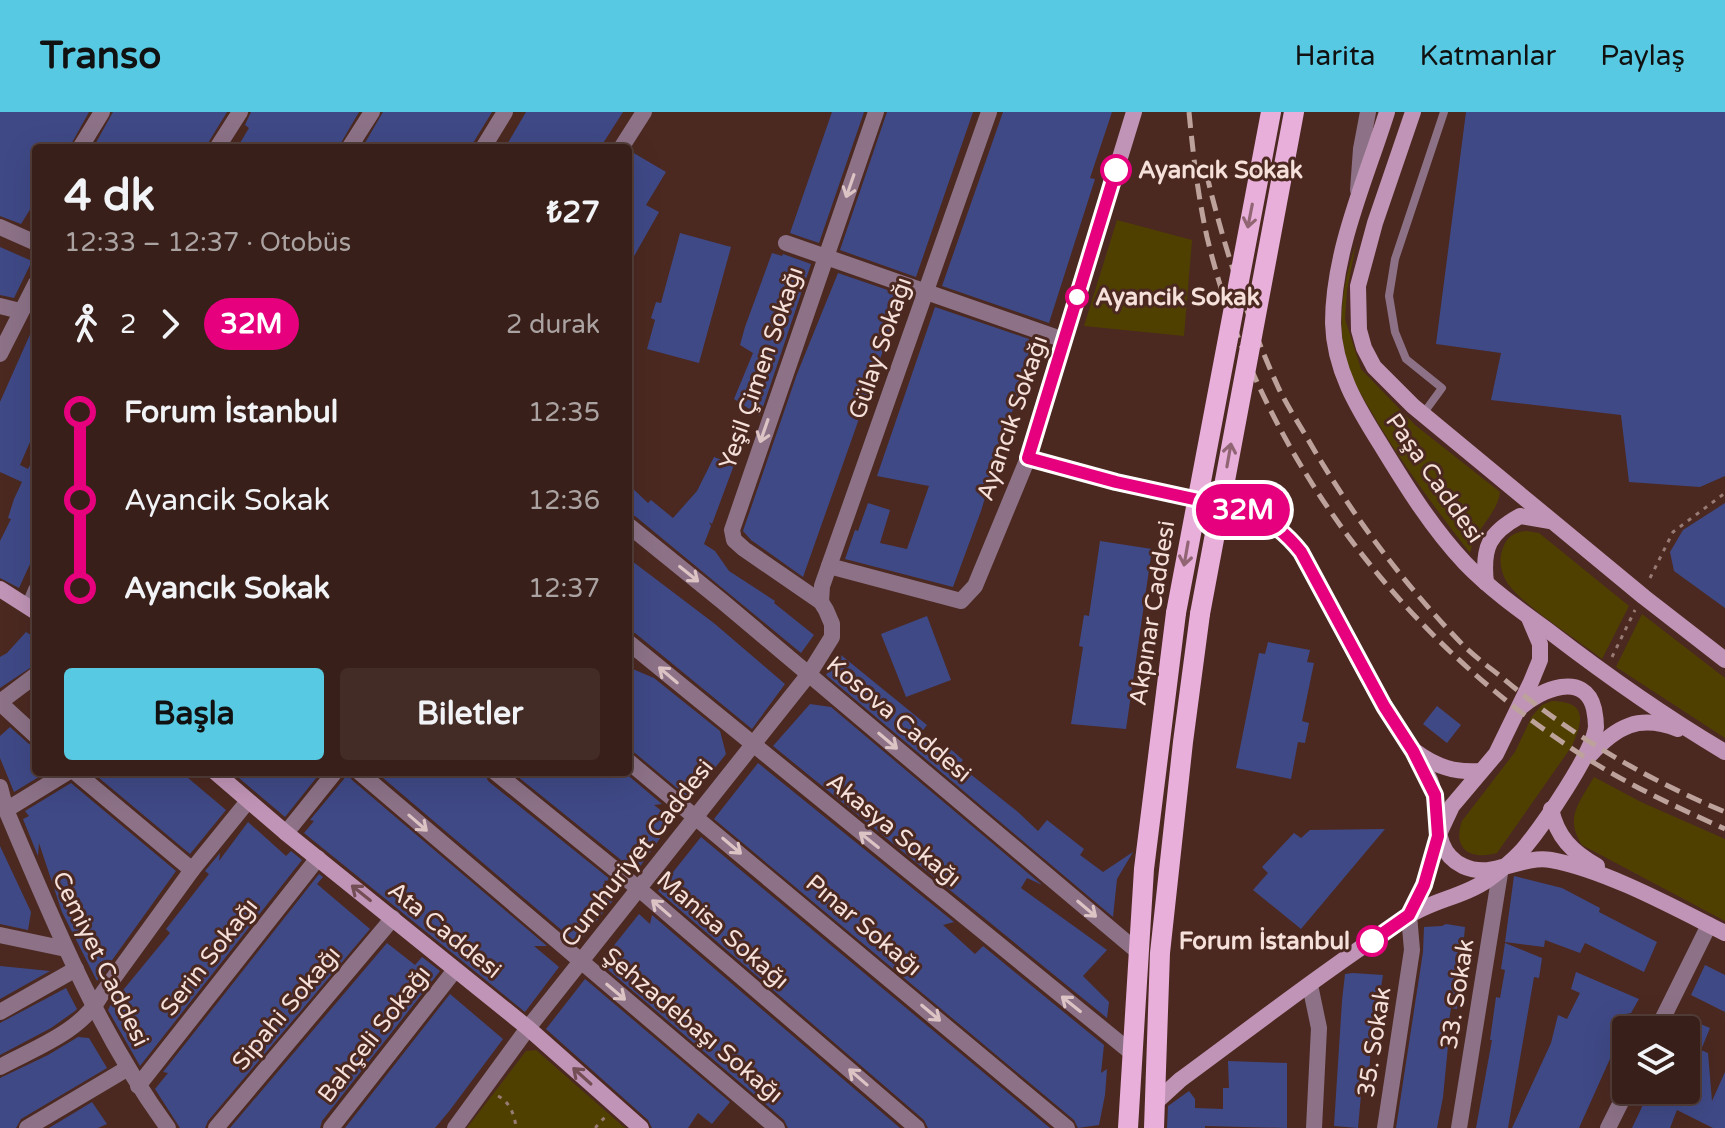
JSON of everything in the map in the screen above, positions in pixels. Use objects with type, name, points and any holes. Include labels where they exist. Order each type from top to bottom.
[{"type":"main road","name":"Ayancık Sokağı","points":[[1028,458],[1134,112]]},
{"type":"main road","name":"Akpınar Caddesi","points":[[1128,1128],[1137,951],[1151,805],[1176,613],[1271,112]]},
{"type":"main road","name":"Akpınar Caddesi","points":[[1154,1128],[1160,953],[1200,614],[1294,112]]},
{"type":"main road","name":"Paşa Caddesi","points":[[1387,112],[1357,207],[1335,293],[1333,325],[1342,374],[1361,412],[1424,512],[1466,564],[1486,583],[1603,671],[1725,752]]},
{"type":"main road","name":"Paşa Caddesi","points":[[1413,112],[1363,262],[1357,308],[1364,348],[1374,367],[1423,414],[1725,660]]},
{"type":"main road","points":[[1028,458],[1116,482],[1249,511],[1289,536],[1301,552],[1384,706],[1413,751],[1435,795],[1438,836],[1453,860],[1478,872],[1489,872],[1530,860],[1570,864],[1639,892],[1725,933]]},
{"type":"main road","points":[[1486,583],[1485,555],[1495,532],[1520,516],[1552,521]]},
{"type":"main road","points":[[0,589],[32,610]]},
{"type":"main road","points":[[1409,915],[1424,885],[1438,836],[1452,806],[1496,754],[1521,707],[1540,660],[1540,644],[1528,616]]},
{"type":"main road","points":[[1128,1128],[1180,1080],[1310,985],[1409,915],[1490,879],[1525,847],[1578,768],[1596,728],[1591,699],[1586,692],[1574,688],[1548,689],[1521,707]]},
{"type":"main road","points":[[1578,768],[1600,744],[1628,725],[1644,721],[1662,722],[1701,738]]},
{"type":"main road","points":[[1413,751],[1443,768],[1481,771]]},
{"type":"main road","name":"Ata Caddesi","points":[[220,776],[528,1028],[641,1128]]},
{"type":"main road","points":[[1551,809],[1554,823],[1570,849],[1639,892]]},
{"type":"street","points":[[82,144],[102,112]]},
{"type":"street","points":[[220,144],[240,112]]},
{"type":"street","points":[[352,144],[372,112]]},
{"type":"street","points":[[485,144],[505,112]]},
{"type":"street","points":[[624,144],[644,112]]},
{"type":"street","name":"Yeşil Çimen Sokağı","points":[[821,602],[744,549],[734,540],[732,530],[876,112]]},
{"type":"street","name":"Gülay Sokağı","points":[[821,602],[822,586],[989,112]]},
{"type":"street","points":[[1357,207],[1361,149],[1368,112]]},
{"type":"street","points":[[0,227],[31,241]]},
{"type":"street","points":[[786,243],[1064,340]]},
{"type":"street","points":[[0,354],[32,290]]},
{"type":"street","points":[[0,306],[20,311]]},
{"type":"street","name":"Ayancık Sokağı","points":[[829,566],[961,601],[975,586],[1028,458]]},
{"type":"street","name":"Kosova Caddesi","points":[[632,528],[1137,951]]},
{"type":"street","name":"Cumhuriyet Caddesi","points":[[455,1128],[528,1028],[809,674],[832,637],[832,624],[821,602]]},
{"type":"street","name":"Akasya Sokağı","points":[[632,645],[1132,1053]]},
{"type":"street","points":[[32,678],[0,702],[32,732]]},
{"type":"street","name":"Pınar Sokağı","points":[[632,764],[1067,1128]]},
{"type":"street","points":[[3,810],[61,776]]},
{"type":"street","points":[[80,776],[192,870]]},
{"type":"street","points":[[286,833],[332,776]]},
{"type":"street","name":"Şehzadebaşı Sokağı","points":[[364,776],[777,1128]]},
{"type":"street","name":"Manisa Sokağı","points":[[500,776],[639,889],[917,1128]]},
{"type":"street","name":"Cemiyet Caddesi","points":[[0,787],[3,810],[94,1009],[159,1125]]},
{"type":"street","points":[[0,1067],[79,1024],[94,1009],[192,870],[248,801]]},
{"type":"street","name":"Serin Sokağı","points":[[138,1086],[318,858]]},
{"type":"street","name":"33. Sokak","points":[[1459,1128],[1501,867]]},
{"type":"street","name":"35. Sokak","points":[[1385,1128],[1412,950],[1409,915]]},
{"type":"street","name":"Sipahi Sokağı","points":[[216,1128],[393,918]]},
{"type":"street","points":[[1664,1016],[1709,925]]},
{"type":"street","points":[[0,935],[66,949]]},
{"type":"street","points":[[0,1012],[76,969]]},
{"type":"street","name":"Bahçeli Sokağı","points":[[331,1128],[455,970]]},
{"type":"street","points":[[1310,985],[1319,1028],[1314,1128]]},
{"type":"street","points":[[27,1128],[128,1068]]},
{"type":"street","points":[[1608,1128],[1620,1104]]},
{"type":"lane","points":[[1423,414],[1442,388],[1406,359],[1395,332],[1389,296],[1395,259],[1444,112]]},
{"type":"path","points":[[1603,671],[1644,597],[1656,563],[1673,532],[1725,493]]},
{"type":"path","points":[[484,1089],[504,1099],[515,1117],[516,1128]]},
{"type":"shaded area","points":[[1117,220],[1192,240],[1184,336],[1084,326]]},
{"type":"shaded area","points":[[1356,244],[1345,319],[1361,369],[1415,425],[1500,492],[1470,553],[1389,440],[1347,364],[1342,334],[1342,303]]},
{"type":"shaded area","points":[[1527,531],[1539,533],[1629,606],[1602,659],[1539,613],[1508,584],[1501,566],[1503,548],[1512,535]]},
{"type":"shaded area","points":[[1642,614],[1725,678],[1725,738],[1616,667]]},
{"type":"shaded area","points":[[1552,701],[1572,705],[1580,714],[1579,728],[1572,746],[1497,853],[1472,854],[1462,846],[1462,821],[1515,752],[1532,716],[1542,705]]},
{"type":"shaded area","points":[[1594,777],[1641,802],[1725,839],[1725,921],[1582,845],[1574,818],[1579,802]]},
{"type":"shaded area","points":[[536,1050],[625,1128],[467,1128],[526,1051]]},
{"type":"building","points":[[0,112],[89,112],[71,144],[32,144],[32,206],[21,224],[0,216]]},
{"type":"building","points":[[113,112],[227,112],[207,144],[95,144]]},
{"type":"building","points":[[251,112],[359,112],[340,144],[239,144],[249,128],[245,125]]},
{"type":"building","points":[[383,112],[492,112],[472,144],[364,144]]},
{"type":"building","points":[[526,112],[623,112],[603,144],[507,144]]},
{"type":"building","points":[[832,112],[864,112],[819,243],[790,233]]},
{"type":"building","points":[[887,112],[973,112],[916,277],[840,250]]},
{"type":"building","points":[[1003,112],[1112,112],[1090,178],[1095,179],[1049,323],[942,286]]},
{"type":"building","points":[[1466,112],[1725,112],[1725,476],[1700,487],[1629,482],[1621,415],[1491,400],[1501,353],[1436,344]]},
{"type":"building","points":[[632,152],[666,172],[646,205],[659,212],[632,260]]},
{"type":"building","points":[[680,233],[731,247],[699,363],[647,349],[655,320],[651,318],[656,302],[661,303]]},
{"type":"building","points":[[0,247],[32,261],[14,298],[0,295]]},
{"type":"building","points":[[772,253],[811,264],[760,416],[734,399],[753,353],[740,345]]},
{"type":"building","points":[[838,273],[905,296],[803,577],[743,531],[797,374]]},
{"type":"building","points":[[935,307],[1029,339],[1029,352],[1021,374],[1025,375],[1022,391],[1010,416],[981,511],[953,587],[845,559],[868,503],[890,510],[880,543],[907,549],[929,486],[877,476]]},
{"type":"building","points":[[32,330],[32,437],[20,465],[28,469],[32,461],[32,560],[19,588],[0,578],[0,541],[11,519],[8,518],[22,482],[0,472],[0,402]]},
{"type":"building","points":[[714,457],[734,465],[712,524],[709,522],[711,526],[704,544],[715,551],[729,571],[775,601],[814,635],[801,653],[632,515],[632,488],[648,503],[651,500],[673,518],[697,491]]},
{"type":"building","points":[[1725,503],[1725,608],[1674,571],[1670,552],[1683,530]]},
{"type":"building","points":[[1100,541],[1152,549],[1126,729],[1071,724],[1083,647],[1079,646],[1084,615],[1089,616]]},
{"type":"building","points":[[632,561],[715,624],[785,684],[752,729],[632,632]]},
{"type":"building","points":[[927,616],[951,680],[906,697],[881,634]]},
{"type":"building","points":[[26,632],[32,636],[32,667],[0,688],[0,657]]},
{"type":"building","points":[[1268,642],[1310,650],[1307,662],[1314,663],[1302,721],[1309,723],[1305,743],[1298,742],[1291,779],[1236,768],[1259,653],[1265,654]]},
{"type":"building","points":[[841,655],[927,725],[920,734],[943,752],[947,746],[963,760],[959,765],[1038,831],[1047,820],[1084,849],[1080,855],[1103,872],[1133,852],[1117,879],[1113,917],[826,675]]},
{"type":"building","points":[[632,669],[654,678],[720,731],[726,754],[690,799],[632,752]]},
{"type":"building","points":[[810,704],[831,707],[1042,885],[1027,878],[1021,888],[1107,950],[1083,976],[1109,1002],[1107,1018],[773,746]]},
{"type":"building","points":[[1437,706],[1461,725],[1447,743],[1423,724]]},
{"type":"building","points":[[10,727],[32,745],[32,776],[40,776],[14,792],[0,758],[0,736]]},
{"type":"building","points":[[758,763],[954,922],[943,925],[975,954],[983,946],[1104,1045],[1101,1073],[1107,1069],[1099,1125],[1078,1128],[1074,1120],[714,819]]},
{"type":"building","points":[[97,776],[186,776],[226,810],[190,854]]},
{"type":"building","points":[[237,776],[318,776],[285,817]]},
{"type":"building","points":[[349,776],[547,946],[534,946],[559,967],[525,1012],[304,833],[314,821],[310,820]]},
{"type":"building","points":[[381,776],[486,776],[488,781],[611,880],[604,881],[615,898],[578,944]]},
{"type":"building","points":[[517,776],[629,776],[662,804],[654,805],[673,820],[636,872]]},
{"type":"building","points":[[71,783],[176,871],[97,981],[62,912],[39,843],[38,856],[23,819],[29,816],[25,811]]},
{"type":"building","points":[[248,822],[286,856],[291,851],[302,860],[140,1066],[108,1010],[170,933],[166,929],[209,874],[205,871],[220,853],[219,861]]},
{"type":"building","points":[[1385,829],[1301,929],[1253,890],[1268,873],[1262,867],[1294,833],[1301,838],[1310,830]]},
{"type":"building","points":[[701,837],[1050,1128],[928,1128],[924,1120],[658,891]]},
{"type":"building","points":[[0,846],[31,912],[28,930],[0,924]]},
{"type":"building","points":[[319,874],[323,877],[317,884],[370,929],[205,1128],[180,1128],[155,1089],[168,1073],[163,1072]]},
{"type":"building","points":[[1514,876],[1562,888],[1600,908],[1599,912],[1657,942],[1644,972],[1585,943],[1580,953],[1545,940],[1544,947],[1505,942]]},
{"type":"building","points":[[639,914],[650,924],[652,915],[900,1128],[788,1128],[784,1120],[600,963]]},
{"type":"building","points":[[1446,924],[1465,927],[1457,1009],[1451,1008],[1445,1046],[1448,1046],[1437,1128],[1396,1128],[1423,952],[1424,927]]},
{"type":"building","points":[[387,943],[415,965],[422,957],[440,971],[322,1121],[320,1128],[230,1128]]},
{"type":"building","points":[[1505,943],[1542,958],[1539,978],[1534,977],[1508,1128],[1476,1128],[1492,1040],[1496,997],[1500,998],[1505,970],[1501,969]]},
{"type":"building","points":[[1705,965],[1725,975],[1725,1012],[1691,995]]},
{"type":"building","points":[[0,966],[50,971],[0,999]]},
{"type":"building","points":[[1576,972],[1639,999],[1631,1013],[1612,1016],[1612,1054],[1579,1128],[1512,1128],[1551,1043],[1558,1015],[1567,1019],[1580,993],[1571,989]]},
{"type":"building","points":[[1345,974],[1383,975],[1368,1084],[1362,1084],[1358,1128],[1334,1126]]},
{"type":"building","points":[[585,979],[730,1102],[712,1124],[698,1113],[688,1128],[652,1128],[648,1120],[546,1029]]},
{"type":"building","points":[[457,985],[450,994],[503,1039],[450,1110],[435,1128],[345,1128]]},
{"type":"building","points":[[66,988],[77,1009],[51,1028],[0,1055],[0,1023]]},
{"type":"building","points":[[1700,1024],[1710,1028],[1701,1050],[1708,1053],[1712,1101],[1725,1072],[1725,1128],[1713,1128],[1677,1110],[1670,1128],[1632,1128],[1643,1104],[1700,1104]]},
{"type":"building","points":[[78,1037],[89,1038],[107,1068],[21,1119],[16,1128],[0,1128],[0,1078]]},
{"type":"building","points":[[1228,1061],[1287,1063],[1287,1128],[1167,1128],[1168,1106],[1189,1091],[1195,1099],[1195,1108],[1223,1109],[1223,1088],[1229,1088]]},
{"type":"building","points":[[92,1102],[107,1124],[98,1128],[49,1128]]},
{"type":"railway","points":[[1189,112],[1207,237],[1231,317],[1263,395],[1303,469],[1350,538],[1403,603],[1462,663],[1527,717],[1596,764],[1725,829]]},
{"type":"railway","points":[[1206,172],[1237,282],[1279,389],[1340,491],[1398,571],[1466,648],[1551,716],[1635,769],[1725,812]]},
{"type":"bus line","name":"32M","points":[[1116,170],[1028,458],[1116,482],[1249,511],[1289,536],[1301,552],[1384,706],[1429,778],[1435,795],[1438,836],[1424,885],[1409,915],[1372,941]]},
{"type":"place","name":"Ayancık Sokak","points":[[1116,170]]},
{"type":"place","name":"Ayancik Sokak","points":[[1077,297]]},
{"type":"place","name":"Forum İstanbul","points":[[1372,941]]}]
